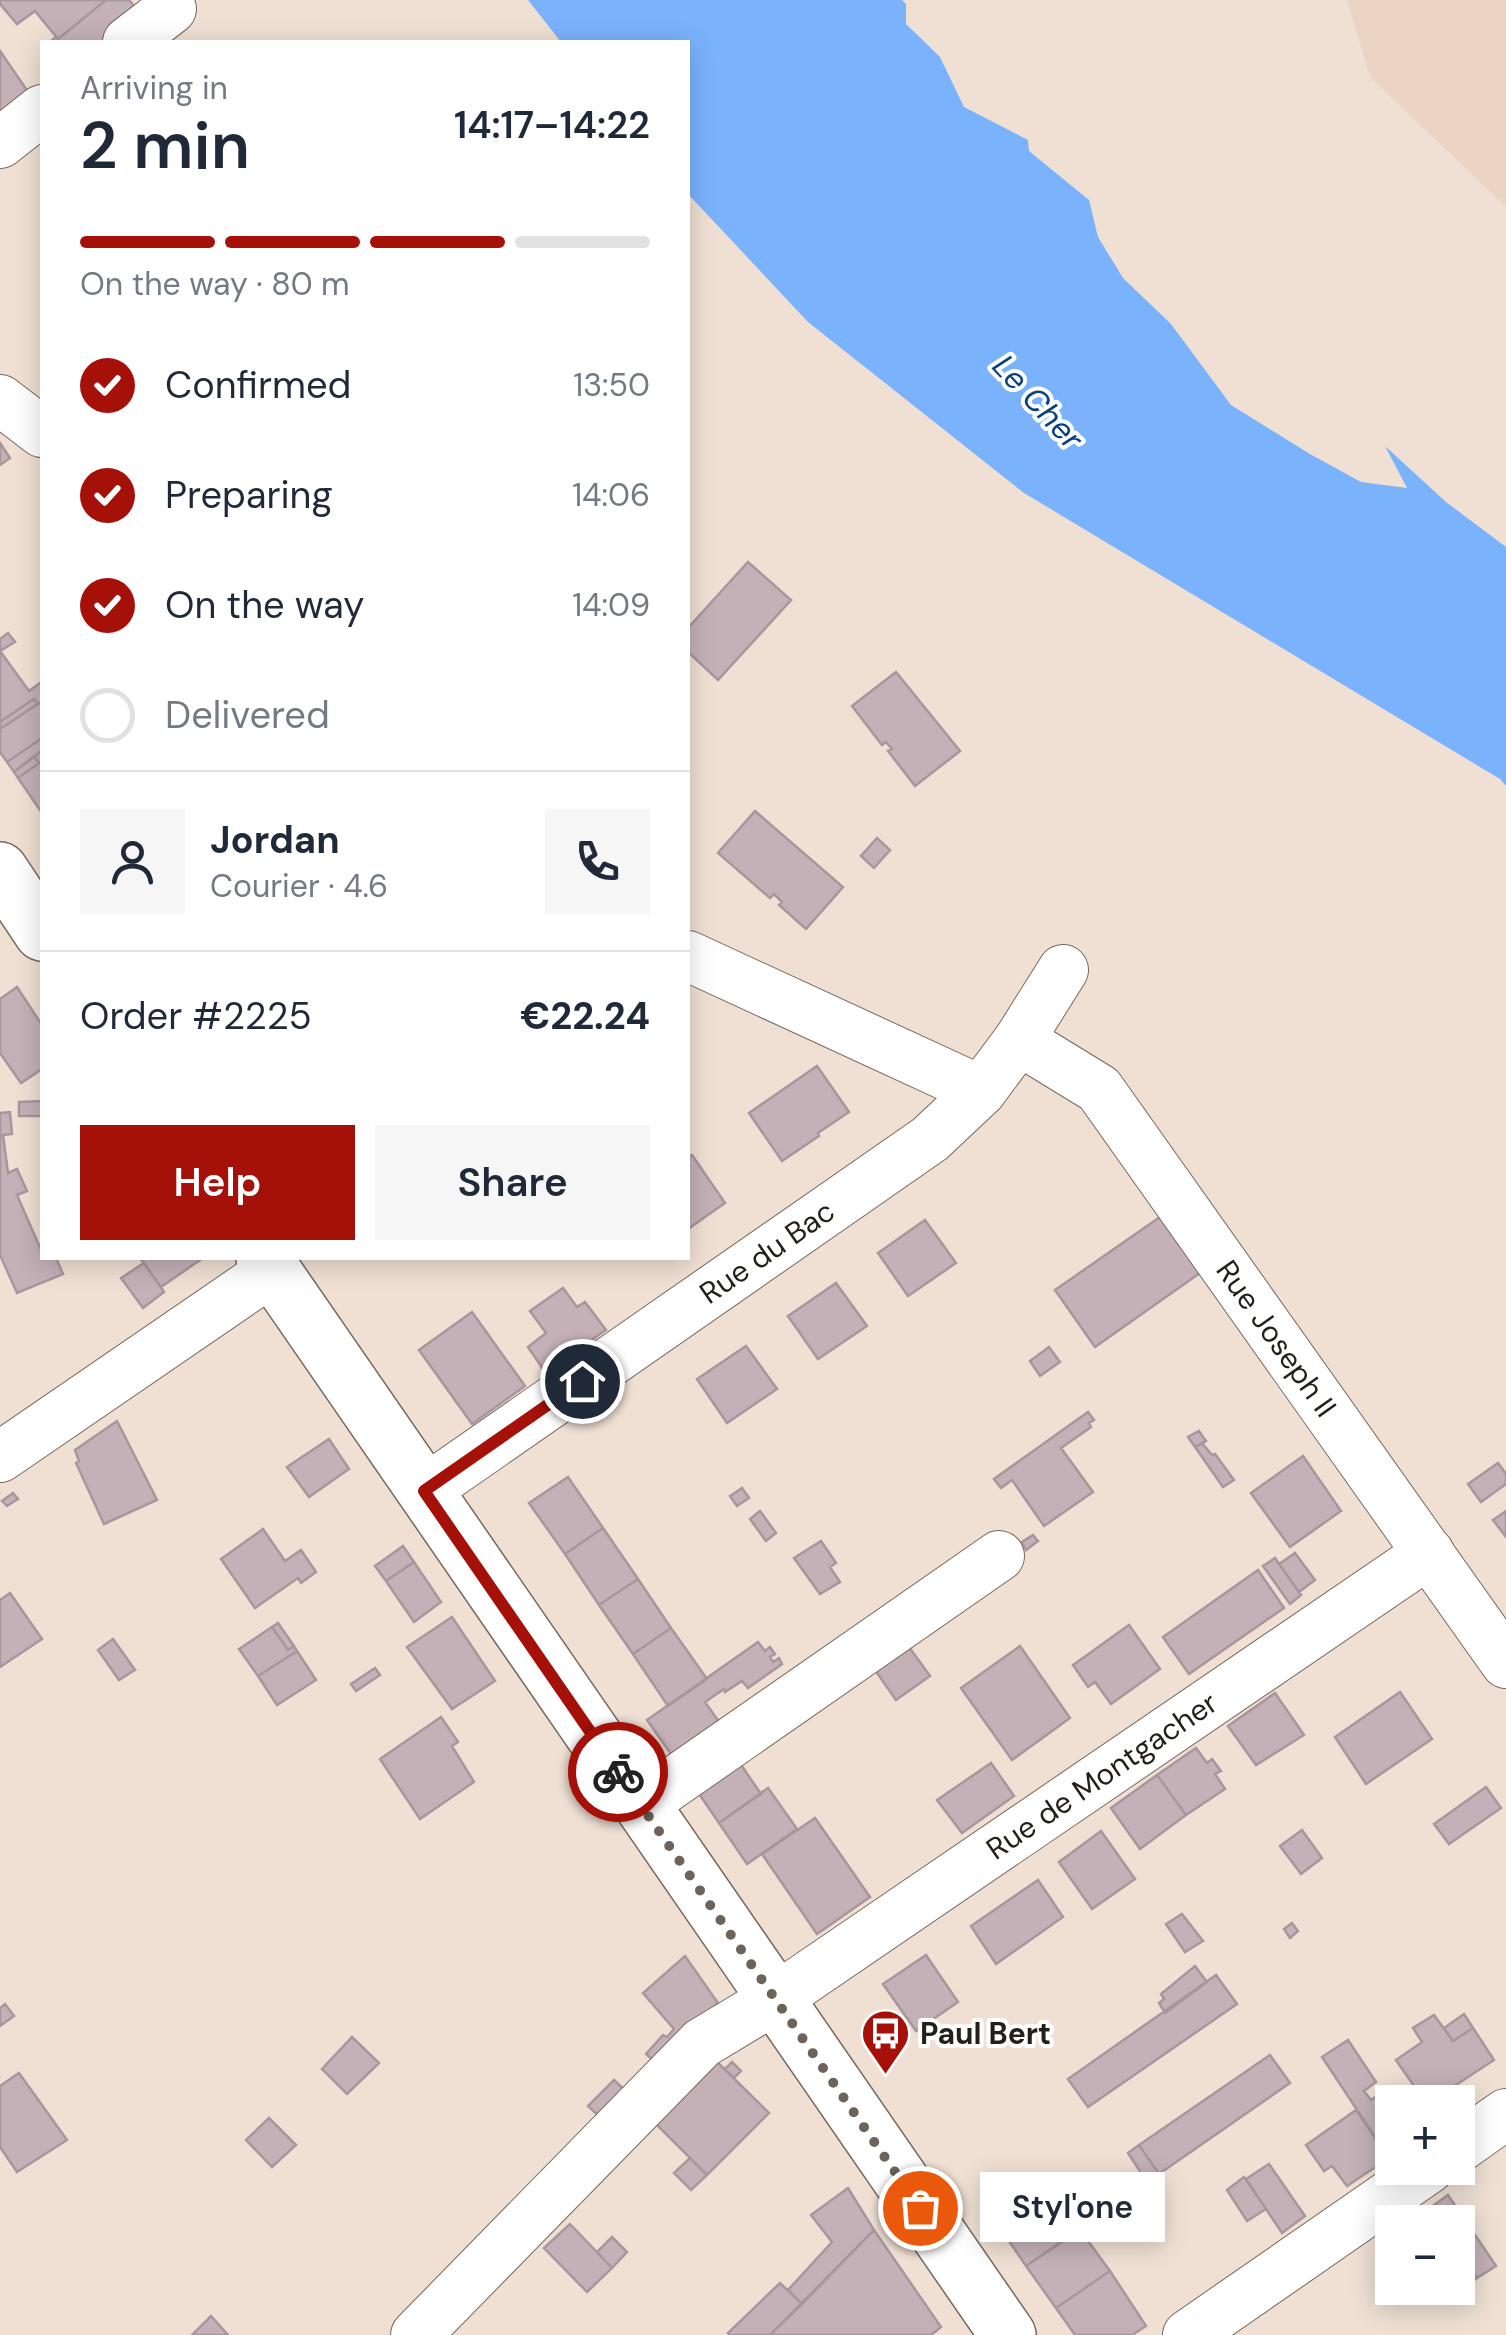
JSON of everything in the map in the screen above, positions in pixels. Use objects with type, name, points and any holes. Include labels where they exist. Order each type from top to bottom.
[{"type":"main road","points":[[0,870],[40,930]]},
{"type":"main road","points":[[268,1264],[1008,2335]]},
{"type":"street","points":[[131,40],[171,9]]},
{"type":"street","points":[[0,143],[40,112]]},
{"type":"street","points":[[0,400],[40,430]]},
{"type":"street","points":[[690,957],[981,1090]]},
{"type":"street","name":"Rue du Bac","points":[[424,1491],[930,1139],[981,1090],[1019,1040],[1063,970]]},
{"type":"street","name":"Rue Joseph II","points":[[1019,1040],[1099,1090],[1506,1663]]},
{"type":"street","points":[[0,1458],[268,1264]]},
{"type":"street","name":"Rue de Montgacher","points":[[416,2335],[702,2044],[775,1999],[1428,1552]]},
{"type":"street","points":[[641,1805],[999,1556]]},
{"type":"street","points":[[1475,2136],[1506,2114]]},
{"type":"street","points":[[1188,2335],[1404,2185]]},
{"type":"shaded area","points":[[1347,0],[1506,0],[1506,207],[1370,77]]},
{"type":"water","name":"Le Cher","points":[[528,0],[902,0],[906,4],[906,24],[940,57],[964,107],[1028,140],[1029,151],[1089,200],[1098,237],[1123,278],[1171,324],[1231,405],[1361,482],[1407,488],[1385,446],[1446,502],[1506,547],[1506,786],[1024,493],[808,322],[690,196],[690,40],[559,40]]},
{"type":"building","points":[[0,0],[106,0],[58,39],[35,11],[17,24]]},
{"type":"building","points":[[106,0],[129,0],[140,13],[106,40],[52,40]]},
{"type":"building","points":[[0,51],[33,99],[0,125]]},
{"type":"building","points":[[0,443],[10,458],[0,465]]},
{"type":"building","points":[[748,562],[791,600],[718,680],[690,654],[690,626]]},
{"type":"building","points":[[8,633],[15,642],[0,651],[0,639]]},
{"type":"building","points":[[0,651],[29,691],[40,683],[40,702],[34,699],[0,722]]},
{"type":"building","points":[[896,672],[960,751],[915,786],[888,751],[892,749],[886,742],[882,745],[852,706]]},
{"type":"building","points":[[34,699],[38,704],[0,729],[0,722]]},
{"type":"building","points":[[40,702],[40,739],[7,762],[0,752],[0,729]]},
{"type":"building","points":[[40,739],[40,752],[14,772],[7,762]]},
{"type":"building","points":[[40,752],[40,810],[18,778],[39,763],[34,756]]},
{"type":"building","points":[[34,756],[39,763],[18,778],[14,772]]},
{"type":"building","points":[[755,811],[843,887],[806,929],[779,905],[782,902],[774,894],[770,898],[718,853]]},
{"type":"building","points":[[877,838],[890,850],[874,868],[861,856]]},
{"type":"building","points":[[17,987],[40,1022],[40,1070],[21,1083],[0,1053],[0,999]]},
{"type":"building","points":[[817,1066],[849,1112],[782,1161],[749,1113]]},
{"type":"building","points":[[40,1101],[40,1116],[19,1116],[19,1102]]},
{"type":"building","points":[[10,1112],[12,1134],[3,1135],[8,1173],[17,1169],[27,1191],[17,1195],[40,1247],[40,1260],[57,1260],[63,1274],[17,1293],[0,1255],[0,1113]]},
{"type":"building","points":[[690,1156],[725,1203],[690,1228]]},
{"type":"building","points":[[1160,1217],[1200,1273],[1095,1347],[1055,1290]]},
{"type":"building","points":[[925,1220],[956,1263],[908,1296],[878,1253]]},
{"type":"building","points":[[141,1260],[200,1260],[161,1287]]},
{"type":"building","points":[[144,1263],[164,1292],[143,1308],[121,1278]]},
{"type":"building","points":[[836,1283],[867,1326],[818,1359],[788,1316]]},
{"type":"building","points":[[563,1288],[577,1307],[585,1302],[606,1330],[545,1372],[528,1347],[546,1333],[530,1311]]},
{"type":"building","points":[[472,1312],[525,1386],[472,1424],[419,1350]]},
{"type":"building","points":[[746,1346],[777,1389],[727,1423],[697,1379]]},
{"type":"building","points":[[1049,1347],[1060,1362],[1040,1376],[1030,1361]]},
{"type":"building","points":[[1088,1412],[1094,1420],[1089,1423],[1091,1427],[1061,1448],[1093,1492],[1044,1526],[1012,1480],[1001,1488],[994,1479]]},
{"type":"building","points":[[117,1421],[157,1500],[104,1524],[76,1463],[79,1461],[75,1450]]},
{"type":"building","points":[[1199,1431],[1206,1441],[1195,1447],[1188,1437]]},
{"type":"building","points":[[329,1439],[349,1469],[309,1497],[287,1467]]},
{"type":"building","points":[[1202,1443],[1234,1480],[1223,1487],[1195,1447]]},
{"type":"building","points":[[1303,1456],[1341,1511],[1290,1547],[1251,1493]]},
{"type":"building","points":[[1498,1463],[1506,1474],[1506,1484],[1481,1502],[1468,1484]]},
{"type":"building","points":[[568,1477],[603,1528],[565,1554],[529,1503]]},
{"type":"building","points":[[742,1488],[749,1498],[737,1506],[730,1496]]},
{"type":"building","points":[[13,1493],[18,1499],[7,1506],[2,1501]]},
{"type":"building","points":[[760,1511],[776,1533],[766,1541],[750,1519]]},
{"type":"building","points":[[1506,1511],[1506,1537],[1493,1520]]},
{"type":"building","points":[[603,1528],[638,1579],[599,1605],[565,1554]]},
{"type":"building","points":[[263,1529],[285,1561],[301,1550],[316,1572],[301,1583],[298,1578],[255,1608],[221,1559]]},
{"type":"building","points":[[1033,1535],[1038,1541],[1026,1550],[1022,1542]]},
{"type":"building","points":[[821,1541],[836,1563],[830,1567],[840,1582],[820,1594],[794,1558]]},
{"type":"building","points":[[403,1546],[414,1562],[386,1581],[375,1566]]},
{"type":"building","points":[[1295,1553],[1315,1580],[1299,1592],[1279,1564]]},
{"type":"building","points":[[1275,1558],[1301,1595],[1290,1604],[1263,1566]]},
{"type":"building","points":[[414,1562],[441,1602],[414,1622],[386,1581]]},
{"type":"building","points":[[1258,1570],[1284,1608],[1189,1674],[1163,1637]]},
{"type":"building","points":[[638,1579],[671,1628],[633,1654],[599,1605]]},
{"type":"building","points":[[10,1593],[42,1639],[0,1667],[0,1600]]},
{"type":"building","points":[[452,1617],[495,1681],[452,1709],[407,1647]]},
{"type":"building","points":[[278,1623],[294,1646],[288,1650],[272,1627]]},
{"type":"building","points":[[1129,1625],[1160,1669],[1111,1704],[1095,1682],[1088,1687],[1073,1665]]},
{"type":"building","points":[[272,1627],[288,1650],[294,1646],[297,1651],[258,1676],[239,1649]]},
{"type":"building","points":[[671,1628],[707,1679],[668,1706],[633,1654]]},
{"type":"building","points":[[113,1639],[135,1670],[119,1680],[98,1650]]},
{"type":"building","points":[[758,1642],[765,1651],[770,1647],[775,1654],[770,1657],[773,1662],[779,1658],[782,1664],[748,1688],[742,1681],[705,1702],[729,1736],[681,1768],[647,1720]]},
{"type":"building","points":[[1020,1646],[1070,1718],[1012,1760],[961,1688]]},
{"type":"building","points":[[909,1647],[930,1676],[896,1700],[875,1670]]},
{"type":"building","points":[[297,1651],[316,1680],[277,1705],[258,1676]]},
{"type":"building","points":[[375,1668],[380,1675],[356,1691],[351,1684]]},
{"type":"building","points":[[1400,1692],[1432,1739],[1366,1784],[1335,1737]]},
{"type":"building","points":[[1275,1693],[1304,1735],[1256,1765],[1228,1726]]},
{"type":"building","points":[[441,1717],[458,1742],[452,1746],[474,1782],[420,1819],[380,1759]]},
{"type":"building","points":[[1196,1748],[1207,1763],[1212,1759],[1221,1771],[1215,1774],[1225,1789],[1186,1815],[1157,1775]]},
{"type":"building","points":[[733,1753],[761,1794],[719,1823],[691,1782]]},
{"type":"building","points":[[991,1763],[1014,1796],[962,1833],[937,1800]]},
{"type":"building","points":[[1157,1775],[1186,1815],[1140,1849],[1111,1808]]},
{"type":"building","points":[[1486,1787],[1501,1808],[1449,1844],[1434,1824]]},
{"type":"building","points":[[768,1788],[797,1829],[747,1864],[719,1823]]},
{"type":"building","points":[[815,1818],[870,1897],[817,1934],[762,1854]]},
{"type":"building","points":[[1302,1830],[1322,1858],[1301,1874],[1280,1846]]},
{"type":"building","points":[[1101,1831],[1135,1879],[1092,1909],[1059,1862]]},
{"type":"building","points":[[1038,1880],[1063,1917],[996,1964],[971,1926]]},
{"type":"building","points":[[1182,1914],[1203,1941],[1185,1952],[1166,1924]]},
{"type":"building","points":[[1292,1923],[1298,1931],[1290,1938],[1284,1929]]},
{"type":"building","points":[[926,1955],[958,2002],[916,2031],[883,1984]]},
{"type":"building","points":[[685,1956],[718,2003],[657,2064],[646,2054],[674,2029],[643,1993]]},
{"type":"building","points":[[1195,1966],[1207,1982],[1165,2013],[1159,2003],[1164,1999],[1161,1994]]},
{"type":"building","points":[[1216,1975],[1237,2004],[1088,2107],[1068,2079]]},
{"type":"building","points":[[5,2004],[14,2016],[0,2026],[0,2008]]},
{"type":"building","points":[[1464,2014],[1473,2028],[1453,2041],[1444,2028]]},
{"type":"building","points":[[1434,2015],[1453,2041],[1473,2028],[1494,2060],[1456,2085],[1413,2085],[1396,2060],[1422,2042],[1413,2028]]},
{"type":"building","points":[[352,2037],[379,2063],[347,2094],[322,2069]]},
{"type":"building","points":[[1348,2040],[1376,2082],[1364,2091],[1371,2100],[1375,2097],[1375,2137],[1322,2057]]},
{"type":"building","points":[[1270,2055],[1290,2083],[1159,2174],[1139,2145]]},
{"type":"building","points":[[712,2057],[769,2113],[707,2175],[650,2118]]},
{"type":"building","points":[[732,2062],[741,2071],[734,2078],[725,2069]]},
{"type":"building","points":[[19,2073],[67,2140],[17,2172],[0,2147],[0,2086]]},
{"type":"building","points":[[614,2080],[628,2093],[602,2119],[588,2106]]},
{"type":"building","points":[[1356,2110],[1375,2138],[1375,2167],[1347,2186],[1332,2166],[1324,2171],[1306,2145]]},
{"type":"building","points":[[269,2118],[296,2145],[272,2167],[246,2140]]},
{"type":"building","points":[[1139,2145],[1159,2174],[1147,2182],[1128,2153]]},
{"type":"building","points":[[690,2158],[707,2175],[691,2190],[674,2173]]},
{"type":"building","points":[[1269,2164],[1305,2216],[1282,2233],[1246,2179]]},
{"type":"building","points":[[1141,2173],[1147,2182],[1138,2189],[1131,2179]]},
{"type":"building","points":[[1244,2177],[1266,2209],[1247,2221],[1227,2190]]},
{"type":"building","points":[[1038,2178],[1064,2214],[1051,2223],[1062,2241],[1026,2266],[989,2212]]},
{"type":"building","points":[[848,2188],[874,2230],[802,2304],[788,2290],[832,2242],[811,2215]]},
{"type":"building","points":[[1448,2195],[1455,2205],[1434,2205]]},
{"type":"building","points":[[1064,2214],[1076,2232],[1062,2241],[1051,2223]]},
{"type":"building","points":[[570,2224],[612,2268],[587,2292],[544,2248]]},
{"type":"building","points":[[874,2230],[941,2327],[931,2335],[770,2335]]},
{"type":"building","points":[[1080,2230],[1110,2271],[1056,2308],[1026,2266]]},
{"type":"building","points":[[1475,2235],[1496,2266],[1477,2278],[1475,2275]]},
{"type":"building","points":[[612,2237],[627,2252],[612,2268],[597,2252]]},
{"type":"building","points":[[1110,2271],[1146,2326],[1132,2335],[1075,2335],[1056,2308]]},
{"type":"building","points":[[780,2283],[802,2304],[770,2335],[728,2333]]},
{"type":"building","points":[[211,2316],[228,2335],[192,2335]]},
{"type":"way so far","points":[[618,1772],[920,2208]]},
{"type":"place","name":"Paul Bert","points":[[885,2076]]},
{"type":"place","name":"Styl'one","points":[[920,2208]]},
{"type":"route","points":[[582,1381],[424,1491],[618,1772]]}]
